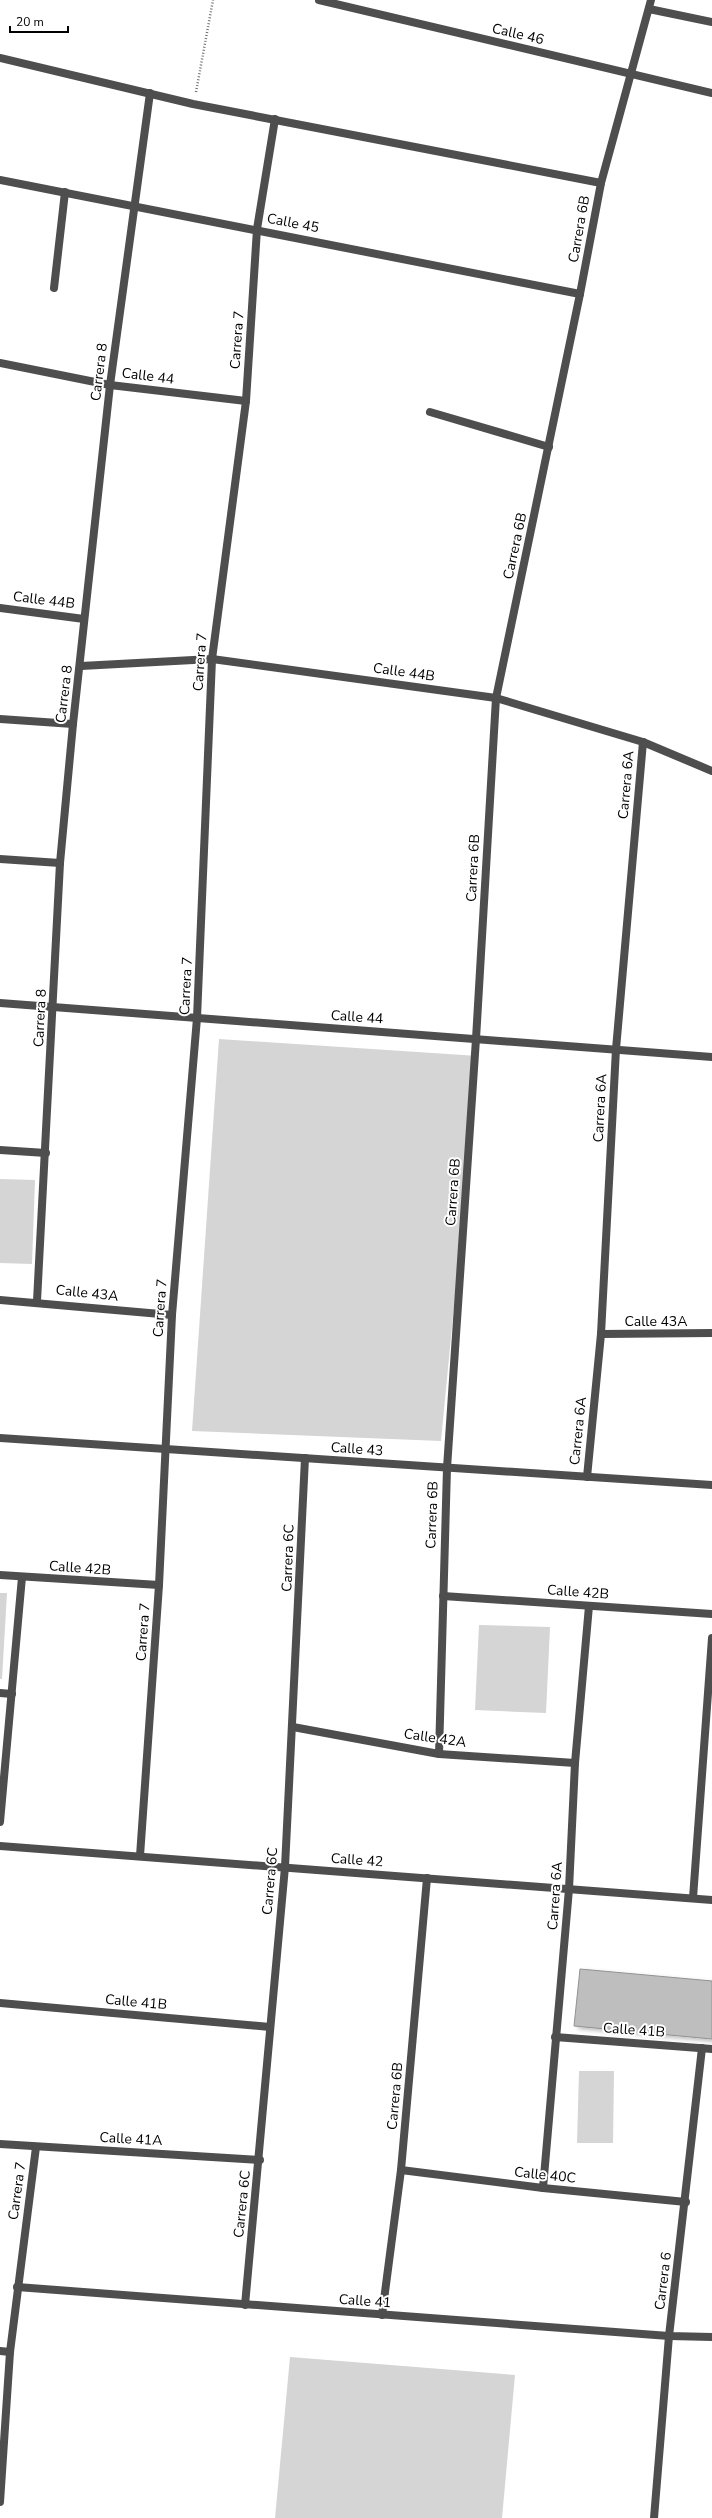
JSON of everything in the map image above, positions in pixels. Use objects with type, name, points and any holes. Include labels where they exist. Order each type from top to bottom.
[{"type":"street","name":"Calle 46","points":[[319,0],[630,75],[712,93]]},
{"type":"street","name":"Carrera 6B","points":[[439,1754],[447,1468],[476,1039],[496,698],[580,294],[601,183],[651,0]]},
{"type":"street","points":[[649,9],[712,22]]},
{"type":"street","points":[[0,58],[193,104],[601,183]]},
{"type":"street","name":"Carrera 8","points":[[36,1301],[46,1153],[60,863],[73,724],[81,666],[84,619],[110,385],[150,93]]},
{"type":"street","name":"Carrera 7","points":[[140,1856],[159,1585],[172,1315],[197,1018],[212,659],[246,402],[257,229],[275,119]]},
{"type":"street","name":"Calle 45","points":[[0,180],[135,205],[580,294]]},
{"type":"street","points":[[54,288],[64,192]]},
{"type":"street","name":"Calle 44","points":[[0,363],[110,385],[246,402]]},
{"type":"street","points":[[430,412],[548,447]]},
{"type":"street","name":"Calle 44B","points":[[0,608],[84,619]]},
{"type":"street","name":"Calle 44B","points":[[81,666],[212,659],[496,698],[643,742],[712,771]]},
{"type":"street","points":[[0,719],[73,724]]},
{"type":"street","name":"Carrera 6A","points":[[587,1477],[601,1334],[616,1049],[643,742]]},
{"type":"street","points":[[0,859],[60,863]]},
{"type":"street","name":"Calle 44","points":[[0,1003],[712,1057]]},
{"type":"street","points":[[0,1150],[46,1153]]},
{"type":"street","name":"Calle 43A","points":[[0,1300],[36,1301],[172,1315]]},
{"type":"street","name":"Calle 43A","points":[[601,1334],[712,1333]]},
{"type":"street","name":"Calle 43","points":[[0,1438],[712,1485]]},
{"type":"street","name":"Carrera 6C","points":[[245,2305],[260,2160],[270,2027],[285,1867],[294,1727],[305,1458]]},
{"type":"street","name":"Calle 42B","points":[[0,1575],[159,1585]]},
{"type":"street","points":[[0,1822],[22,1577]]},
{"type":"street","name":"Calle 42B","points":[[443,1596],[712,1614]]},
{"type":"street","name":"Carrera 6A","points":[[543,2188],[569,1889],[575,1763],[590,1606]]},
{"type":"street","points":[[693,1898],[712,1638]]},
{"type":"street","points":[[0,1694],[12,1694]]},
{"type":"street","name":"Calle 42A","points":[[294,1727],[439,1754],[575,1763]]},
{"type":"street","name":"Calle 42","points":[[0,1846],[712,1900]]},
{"type":"street","name":"Carrera 6B","points":[[382,2315],[401,2170],[427,1878]]},
{"type":"street","name":"Calle 41B","points":[[0,2003],[270,2027]]},
{"type":"street","name":"Calle 41B","points":[[555,2037],[712,2049]]},
{"type":"street","name":"Carrera 6","points":[[654,2518],[669,2336],[686,2202],[702,2048]]},
{"type":"street","name":"Calle 41A","points":[[0,2144],[260,2160]]},
{"type":"street","name":"Carrera 7","points":[[0,2502],[10,2352],[17,2287],[36,2147]]},
{"type":"street","name":"Calle 40C","points":[[401,2170],[543,2188],[686,2202]]},
{"type":"street","name":"Calle 41","points":[[17,2287],[669,2336],[712,2337]]},
{"type":"street","points":[[0,2351],[10,2352]]},
{"type":"path","points":[[193,104],[213,0]]},
{"type":"shaded area","points":[[219,1039],[478,1056],[441,1441],[192,1431]]},
{"type":"shaded area","points":[[0,1179],[35,1180],[32,1264],[0,1263]]},
{"type":"shaded area","points":[[0,1593],[7,1593],[2,1679],[0,1679]]},
{"type":"shaded area","points":[[479,1625],[550,1627],[546,1713],[475,1710]]},
{"type":"shaded area","points":[[579,2071],[614,2071],[613,2143],[577,2143]]},
{"type":"shaded area","points":[[290,2357],[515,2375],[502,2518],[275,2518]]},
{"type":"building","points":[[580,1969],[712,1981],[712,2039],[574,2026]]}]
